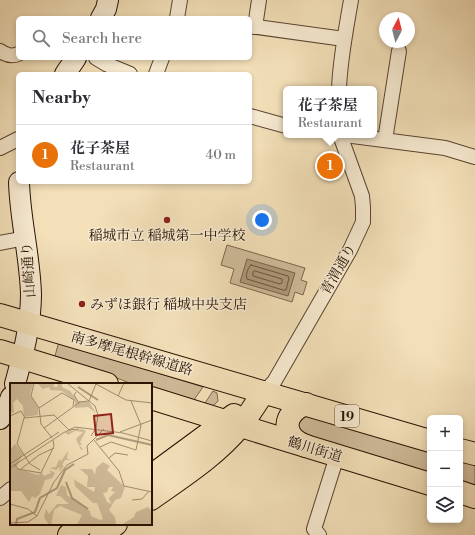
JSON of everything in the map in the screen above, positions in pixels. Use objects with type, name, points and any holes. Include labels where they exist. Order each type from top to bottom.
[{"type":"main road","name":"南多摩尾根幹線道路","points":[[0,314],[264,392]]},
{"type":"main road","points":[[0,351],[104,383]]},
{"type":"main road","name":"19","points":[[264,392],[427,440]]},
{"type":"main road","points":[[152,475],[233,423],[264,392]]},
{"type":"main road","points":[[152,398],[233,423]]},
{"type":"main road","points":[[306,404],[298,407],[289,416],[288,428],[292,437],[297,442],[307,447]]},
{"type":"main road","points":[[152,498],[196,467],[222,444],[233,423]]},
{"type":"main road","name":"鶴川街道","points":[[233,423],[427,483]]},
{"type":"main road","points":[[463,451],[475,454]]},
{"type":"main road","points":[[463,493],[475,497]]},
{"type":"main road","points":[[69,535],[83,525]]},
{"type":"main road","points":[[101,535],[115,525]]},
{"type":"street","points":[[102,16],[106,9],[108,0]]},
{"type":"street","points":[[180,0],[181,16]]},
{"type":"street","points":[[259,0],[253,26],[344,39]]},
{"type":"street","points":[[339,86],[344,39],[351,0]]},
{"type":"street","points":[[0,51],[6,55],[16,55]]},
{"type":"street","points":[[385,140],[398,51]]},
{"type":"street","points":[[66,72],[75,60]]},
{"type":"street","points":[[99,60],[125,72]]},
{"type":"street","points":[[157,72],[161,60]]},
{"type":"street","points":[[252,117],[283,125]]},
{"type":"street","name":"青渭通り","points":[[264,392],[274,382],[350,250],[363,222],[362,196],[341,138]]},
{"type":"street","points":[[369,138],[445,148],[475,157]]},
{"type":"street","points":[[0,148],[16,140]]},
{"type":"street","name":"山崎通り","points":[[15,383],[29,323],[31,294],[19,184]]},
{"type":"street","points":[[0,243],[26,238]]},
{"type":"street","points":[[0,420],[10,400]]},
{"type":"street","points":[[319,535],[314,529],[338,456]]},
{"type":"street","points":[[0,498],[10,490]]},
{"type":"shaded area","points":[[227,245],[305,268],[301,280],[307,282],[303,295],[295,292],[292,302],[230,283],[234,269],[221,265]]},
{"type":"shaded area","points":[[59,341],[116,357],[145,369],[203,387],[191,404],[152,391],[152,383],[130,383],[55,356]]},
{"type":"shaded area","points":[[213,391],[217,393],[218,401],[212,407],[203,406]]},
{"type":"shaded area","points":[[301,411],[427,450],[427,477],[303,439],[295,419]]},
{"type":"shaded area","points":[[463,461],[475,464],[475,491],[463,488]]},
{"type":"water","points":[[247,259],[295,273],[288,296],[240,282]]},
{"type":"place","name":"花子茶屋","points":[[330,166]]},
{"type":"place","name":"稲城市立 稲城第一中学校","points":[[167,220]]},
{"type":"place","name":"みずほ銀行 稲城中央支店","points":[[82,304]]}]
